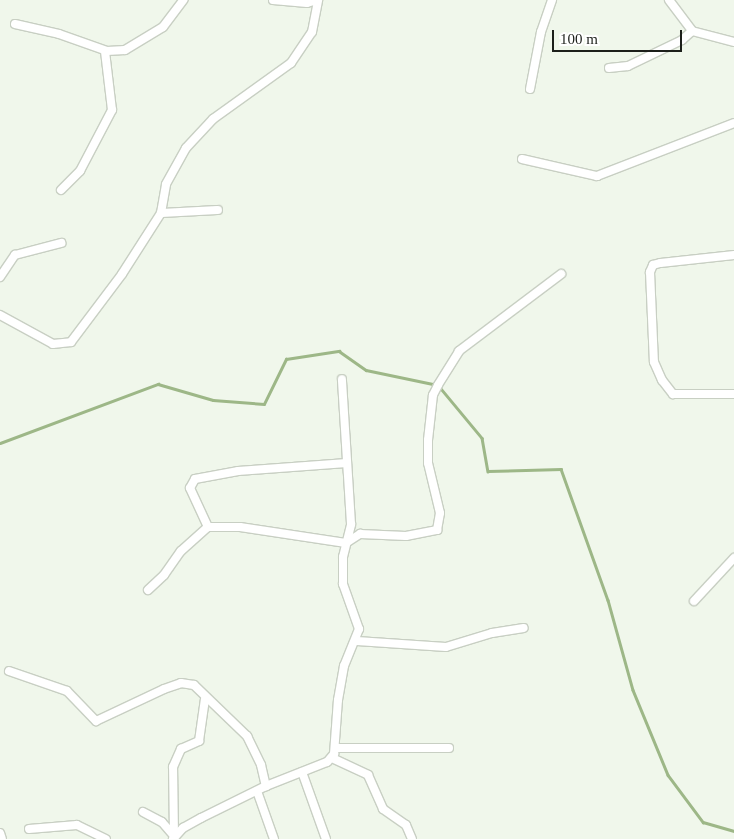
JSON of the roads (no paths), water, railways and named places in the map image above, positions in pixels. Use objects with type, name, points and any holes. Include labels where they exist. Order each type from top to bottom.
[{"type":"street","points":[[15,24],[59,34],[104,50],[125,50],[135,42],[156,33],[183,0]]},
{"type":"street","points":[[0,315],[53,344],[71,342],[122,274],[161,213],[166,184],[186,148],[213,118],[291,63],[312,32],[318,0],[308,3],[273,0]]},
{"type":"street","points":[[530,89],[541,32],[552,0]]},
{"type":"street","points":[[669,0],[692,31],[734,42]]},
{"type":"street","points":[[609,68],[628,66],[682,40],[692,31]]},
{"type":"street","points":[[61,190],[80,171],[112,110],[104,50]]},
{"type":"street","points":[[522,159],[597,176],[734,123]]},
{"type":"street","points":[[161,213],[218,210]]},
{"type":"street","points":[[0,277],[15,255],[61,243]]},
{"type":"street","points":[[734,255],[660,263],[653,265],[650,272],[654,362],[662,380],[673,394],[734,394]]},
{"type":"street","points":[[148,590],[164,575],[181,551],[208,527],[240,527],[346,543],[360,534],[406,536],[437,530],[440,513],[428,463],[428,440],[433,395],[443,374],[456,356],[560,274]]},
{"type":"street","points":[[174,837],[201,818],[266,786],[332,758],[336,748],[338,700],[344,666],[357,641],[359,629],[343,584],[346,543],[351,524],[342,379]]},
{"type":"street","points":[[208,527],[190,488],[195,479],[238,470],[347,463]]},
{"type":"street","points":[[694,601],[734,558]]},
{"type":"street","points":[[357,641],[446,647],[492,633],[524,628]]},
{"type":"street","points":[[9,670],[67,691],[96,721],[180,683],[194,685],[205,698],[247,736],[261,765],[266,786]]},
{"type":"street","points":[[174,837],[173,767],[181,749],[199,741],[205,698]]},
{"type":"street","points":[[336,748],[450,748]]},
{"type":"street","points":[[332,758],[368,775],[383,809],[406,825],[412,839]]},
{"type":"street","points":[[302,772],[326,839]]},
{"type":"street","points":[[257,791],[274,839]]},
{"type":"street","points":[[143,812],[162,822],[174,837]]},
{"type":"street","points":[[29,829],[77,825],[106,839]]},
{"type":"street","points":[[0,833],[2,839]]},
{"type":"waterway","points":[[0,443],[158,384],[213,400],[264,404],[286,359],[339,351],[366,370],[438,385],[482,438],[488,471],[561,469],[608,600],[633,690],[668,775],[703,822],[734,831]]}]
